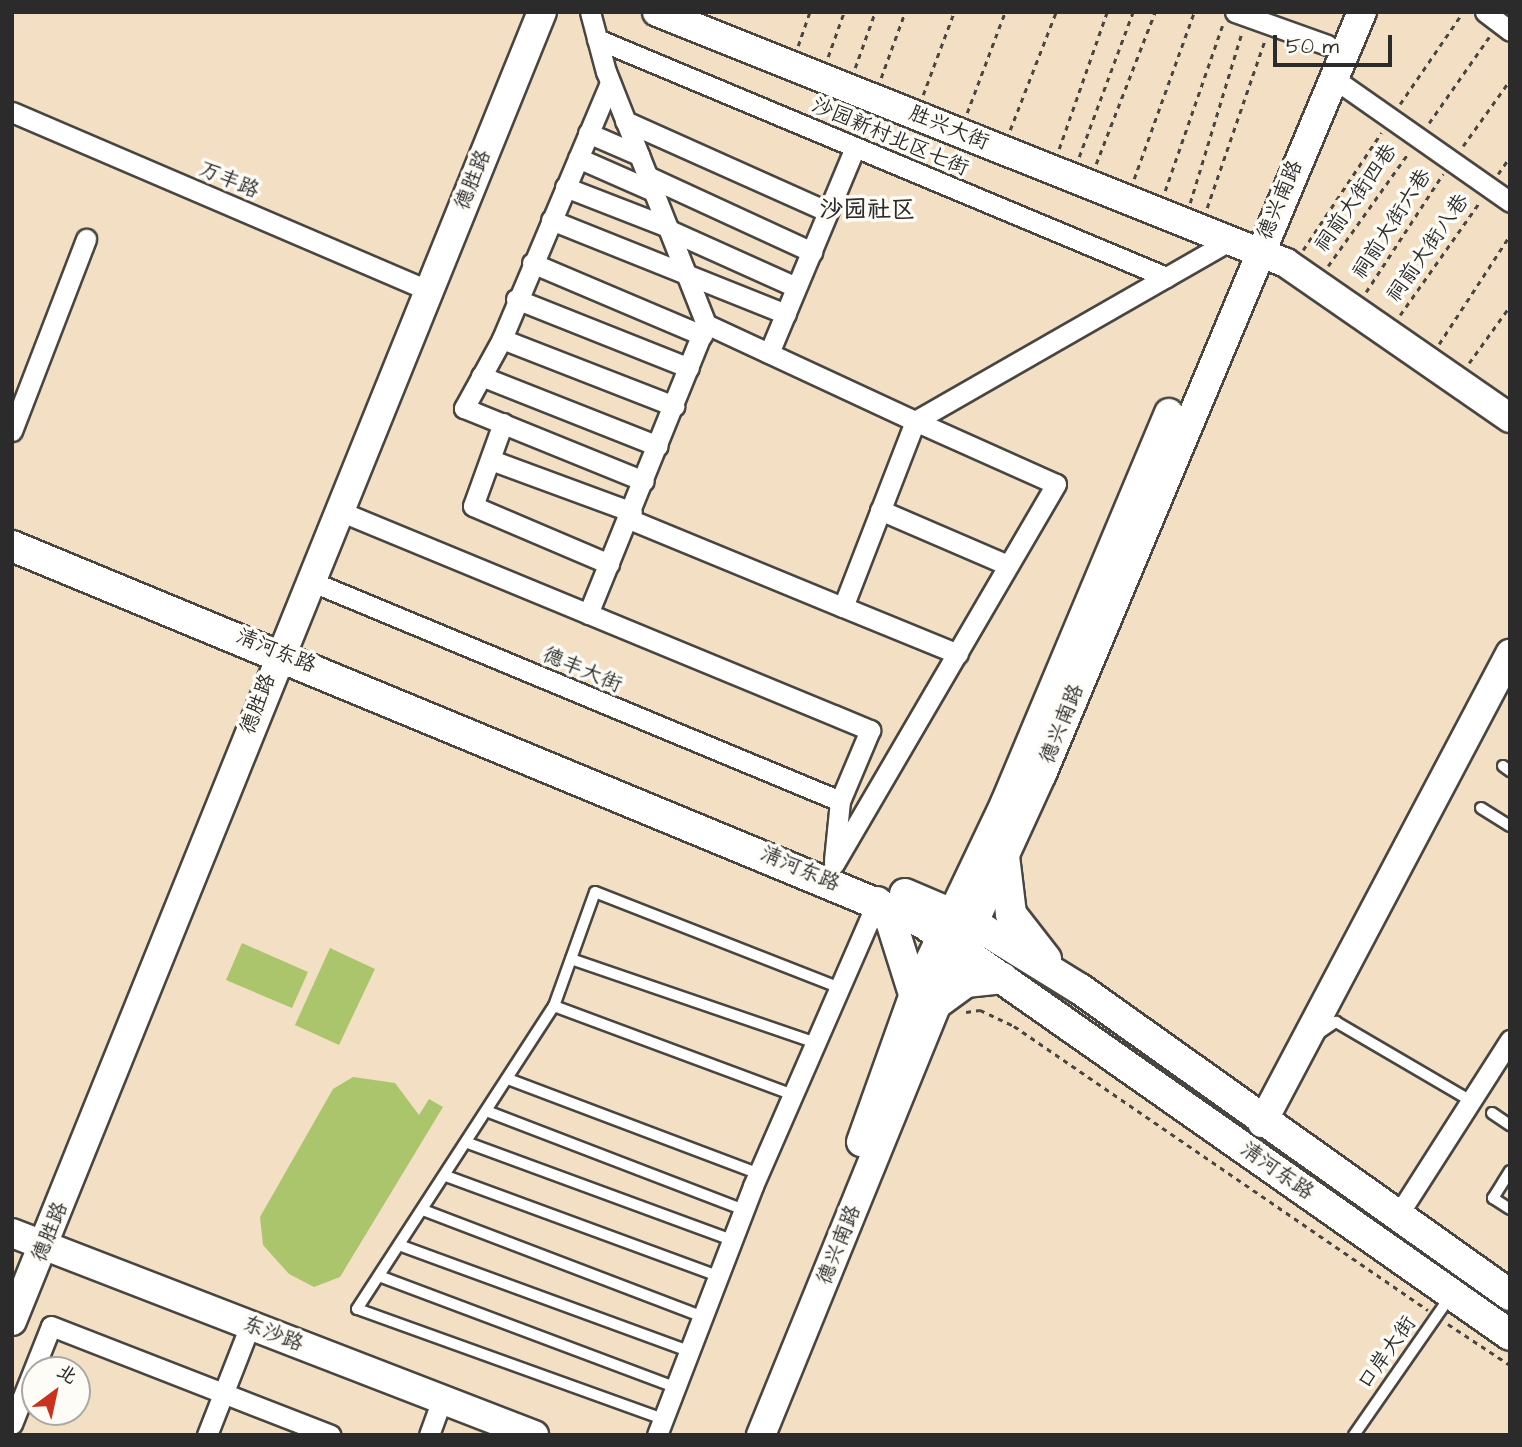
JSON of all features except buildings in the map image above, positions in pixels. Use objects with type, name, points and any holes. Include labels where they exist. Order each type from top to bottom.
[{"type":"main road","name":"清河东路","points":[[12,527],[877,902],[957,930],[1003,978],[1061,1018],[1444,1305],[1510,1335]]},
{"type":"main road","name":"清河东路","points":[[12,546],[281,644],[834,864],[957,930],[1080,989],[1262,1123],[1510,1295]]},
{"type":"main road","points":[[1004,856],[1011,914],[1080,989],[1061,1018]]},
{"type":"main road","points":[[877,902],[891,921],[936,1003],[966,982],[1003,978]]},
{"type":"street","name":"德胜路","points":[[12,1321],[45,1245],[281,644],[542,12]]},
{"type":"street","points":[[588,614],[704,330],[687,276],[610,83],[590,12]]},
{"type":"street","name":"胜兴大街","points":[[657,12],[1192,225],[1248,244],[1286,263],[1510,418]]},
{"type":"street","name":"德兴南路","points":[[957,930],[1004,856],[1341,12]]},
{"type":"street","name":"德兴南路","points":[[761,1435],[936,1003],[957,930],[1005,803],[1248,244],[1333,78],[1362,12]]},
{"type":"street","points":[[1241,14],[1327,44]]},
{"type":"street","name":"沙园新村北区七街","points":[[597,39],[1166,277]]},
{"type":"street","points":[[1333,78],[1510,202]]},
{"type":"street","points":[[610,83],[516,299],[502,339],[464,408],[644,481]]},
{"type":"street","name":"万丰路","points":[[12,112],[428,290]]},
{"type":"street","points":[[625,121],[828,212]]},
{"type":"street","points":[[588,133],[639,155]]},
{"type":"street","points":[[769,353],[855,147]]},
{"type":"street","points":[[578,158],[650,184],[812,251]]},
{"type":"street","points":[[565,187],[668,228],[796,288]]},
{"type":"street","points":[[551,220],[786,314]]},
{"type":"street","points":[[12,431],[86,239]]},
{"type":"street","points":[[842,607],[915,421],[1166,277],[1248,244],[1296,261],[1510,408]]},
{"type":"street","points":[[532,263],[769,353],[1056,484],[834,864]]},
{"type":"street","points":[[516,299],[689,368]]},
{"type":"street","points":[[502,339],[674,406]]},
{"type":"street","points":[[481,376],[658,446]]},
{"type":"street","points":[[503,423],[473,506],[609,565]]},
{"type":"street","points":[[491,460],[630,515],[958,654]]},
{"type":"street","points":[[337,510],[870,730],[840,801],[834,864]]},
{"type":"street","points":[[880,510],[1008,565]]},
{"type":"street","name":"德丰大街","points":[[307,580],[840,801]]},
{"type":"street","points":[[1262,1123],[1510,654]]},
{"type":"street","points":[[660,1427],[744,1210],[877,902]]},
{"type":"street","name":"德兴南路","points":[[746,1435],[819,1256],[936,1003]]},
{"type":"street","points":[[1398,1215],[1510,1040]]},
{"type":"street","name":"东沙路","points":[[12,1233],[534,1435]]},
{"type":"street","points":[[207,1435],[250,1325]]},
{"type":"street","points":[[12,1424],[51,1326],[330,1435]]},
{"type":"street","points":[[429,1435],[442,1399]]},
{"type":"lane","points":[[1481,808],[1510,826]]},
{"type":"lane","points":[[660,1427],[357,1309],[489,1112],[554,1006],[595,892],[840,988]]},
{"type":"lane","points":[[571,959],[816,1043]]},
{"type":"lane","points":[[554,1006],[793,1095]]},
{"type":"lane","points":[[1305,1042],[1336,1022],[1471,1101]]},
{"type":"lane","points":[[508,1079],[759,1174]]},
{"type":"lane","points":[[489,1112],[744,1210]]},
{"type":"lane","points":[[1493,1113],[1510,1125]]},
{"type":"lane","points":[[468,1143],[732,1240]]},
{"type":"lane","points":[[1510,1171],[1493,1198],[1510,1209]]},
{"type":"lane","points":[[446,1176],[719,1276]]},
{"type":"lane","points":[[423,1210],[703,1317]]},
{"type":"lane","points":[[399,1245],[690,1351]]},
{"type":"lane","points":[[379,1276],[675,1387]]},
{"type":"lane","name":"口岸大街","points":[[1354,1435],[1444,1305]]},
{"type":"path","points":[[791,66],[810,12]]},
{"type":"path","points":[[821,77],[844,12]]},
{"type":"path","points":[[860,93],[875,12]]},
{"type":"path","points":[[860,93],[905,12]]},
{"type":"path","points":[[915,115],[954,12]]},
{"type":"path","points":[[960,132],[1004,12]]},
{"type":"path","points":[[1002,149],[1056,12]]},
{"type":"path","points":[[1071,177],[1107,12]]},
{"type":"path","points":[[1071,177],[1133,12]]},
{"type":"path","points":[[1071,177],[1155,12]]},
{"type":"path","points":[[1127,199],[1194,12]]},
{"type":"path","points":[[1158,211],[1227,12]]},
{"type":"path","points":[[1296,261],[1463,12]]},
{"type":"path","points":[[1192,225],[1241,14]]},
{"type":"path","name":"祠前大街四巷","points":[[1320,277],[1498,22]]},
{"type":"path","points":[[1192,225],[1270,25]]},
{"type":"path","name":"祠前大街六巷","points":[[1358,303],[1451,161],[1510,80]]},
{"type":"path","name":"祠前大街八巷","points":[[1392,327],[1489,188]]},
{"type":"path","points":[[1432,354],[1510,235]]},
{"type":"path","points":[[1461,375],[1510,306]]},
{"type":"path","points":[[936,1003],[980,1010],[1014,1026],[1444,1305],[1510,1366]]},
{"type":"green space","points":[[242,943],[308,972],[292,1008],[226,980]]},
{"type":"green space","points":[[330,948],[375,969],[339,1045],[295,1025]]},
{"type":"green space","points":[[353,1077],[395,1083],[419,1115],[429,1099],[443,1107],[340,1277],[314,1287],[289,1274],[263,1245],[260,1217],[333,1089]]},
{"type":"district","name":"沙园社区","points":[[867,211]]}]
